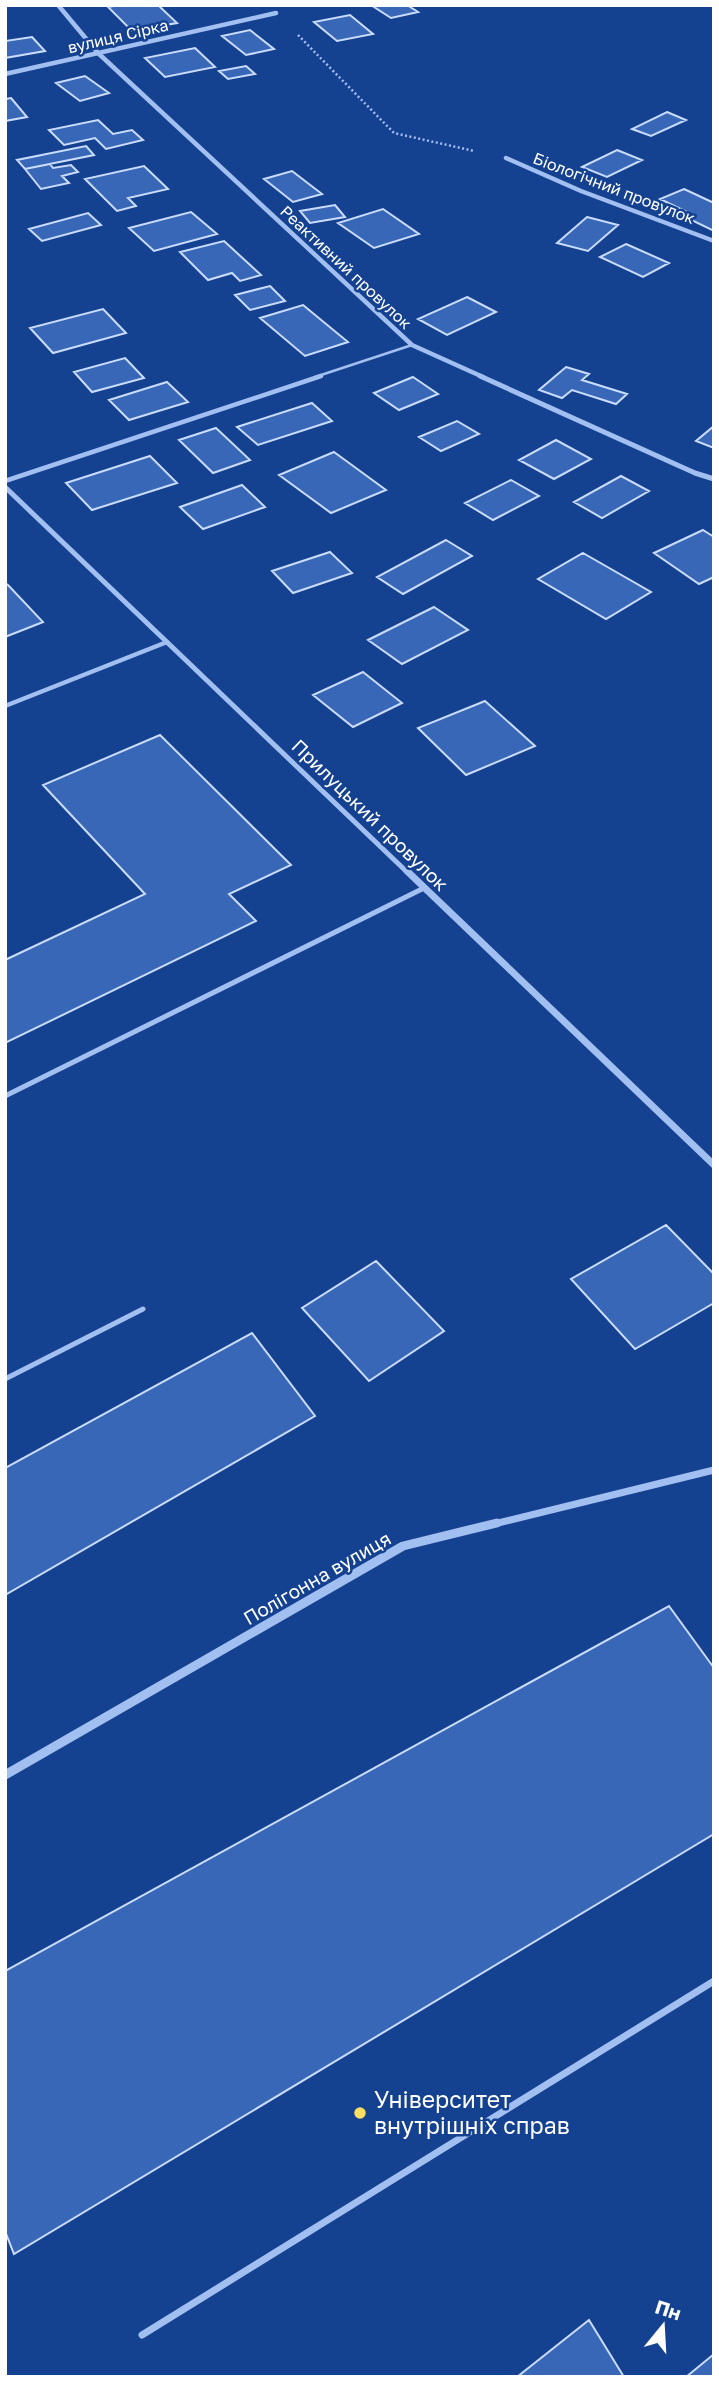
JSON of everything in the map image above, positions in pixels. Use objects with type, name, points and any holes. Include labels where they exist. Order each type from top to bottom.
[{"type":"street","name":"Реактивний провулок","points":[[58,5],[98,53],[412,345],[695,473],[714,479]]},
{"type":"street","name":"вулиця Сірка","points":[[5,74],[276,13]]},
{"type":"street","name":"Біологічний провулок","points":[[506,158],[581,191],[714,241]]},
{"type":"street","name":"Прилуцький провулок","points":[[5,487],[714,1165]]},
{"type":"street","name":"Полігонна вулиця","points":[[5,1775],[403,1546],[714,1470]]},
{"type":"lane","points":[[276,5],[276,13]]},
{"type":"lane","points":[[5,481],[412,345]]},
{"type":"lane","points":[[5,706],[167,642]]},
{"type":"lane","points":[[5,1096],[424,888]]},
{"type":"lane","points":[[5,1379],[143,1309]]},
{"type":"lane","points":[[142,2335],[714,1981]]},
{"type":"path","points":[[276,13],[394,132],[506,158]]},
{"type":"building","points":[[158,5],[177,23],[132,31],[108,7]]},
{"type":"building","points":[[371,5],[407,5],[418,12],[391,18]]},
{"type":"building","points":[[350,15],[373,34],[337,41],[314,22]]},
{"type":"building","points":[[250,30],[274,49],[246,55],[222,36]]},
{"type":"building","points":[[32,37],[45,51],[5,58],[5,41]]},
{"type":"building","points":[[195,48],[215,67],[165,77],[145,58]]},
{"type":"building","points":[[246,66],[255,74],[228,79],[219,71]]},
{"type":"building","points":[[85,76],[109,93],[80,101],[56,83]]},
{"type":"building","points":[[11,98],[27,117],[5,121],[5,99]]},
{"type":"building","points":[[667,112],[686,120],[651,136],[632,129]]},
{"type":"building","points":[[98,120],[113,134],[132,130],[143,140],[106,149],[95,138],[64,145],[49,130]]},
{"type":"building","points":[[86,146],[94,155],[25,169],[17,160]]},
{"type":"building","points":[[617,150],[642,160],[607,177],[582,167]]},
{"type":"building","points":[[50,164],[53,168],[71,165],[78,172],[62,176],[69,183],[41,189],[25,169]]},
{"type":"building","points":[[144,166],[168,189],[128,198],[136,206],[117,211],[85,179]]},
{"type":"building","points":[[292,171],[322,194],[293,202],[264,179]]},
{"type":"building","points":[[684,189],[714,203],[714,231],[679,214],[685,211],[660,199]]},
{"type":"building","points":[[335,205],[345,217],[310,223],[300,211]]},
{"type":"building","points":[[383,209],[419,234],[374,248],[338,223]]},
{"type":"building","points":[[191,212],[217,234],[154,251],[129,228]]},
{"type":"building","points":[[88,213],[101,225],[42,241],[29,229]]},
{"type":"building","points":[[587,217],[618,225],[588,251],[557,243]]},
{"type":"building","points":[[224,241],[261,275],[240,281],[232,273],[208,280],[180,252]]},
{"type":"building","points":[[626,244],[669,263],[643,277],[600,257]]},
{"type":"building","points":[[270,286],[285,301],[250,310],[235,295]]},
{"type":"building","points":[[467,297],[496,312],[447,335],[418,319]]},
{"type":"building","points":[[303,305],[348,342],[305,356],[260,318]]},
{"type":"building","points":[[103,309],[126,333],[53,353],[30,328]]},
{"type":"building","points":[[125,358],[144,378],[92,392],[74,372]]},
{"type":"building","points":[[566,367],[589,374],[582,380],[627,394],[616,404],[572,390],[562,398],[539,390]]},
{"type":"building","points":[[413,377],[438,394],[399,410],[374,393]]},
{"type":"building","points":[[167,382],[188,402],[129,420],[109,400]]},
{"type":"building","points":[[312,403],[332,421],[258,445],[237,427]]},
{"type":"building","points":[[457,421],[479,434],[441,451],[419,437]]},
{"type":"building","points":[[714,426],[714,448],[696,441]]},
{"type":"building","points":[[216,428],[250,460],[213,473],[179,440]]},
{"type":"building","points":[[556,440],[591,459],[554,479],[519,460]]},
{"type":"building","points":[[334,452],[386,490],[331,513],[279,475]]},
{"type":"building","points":[[150,456],[177,483],[92,510],[66,483]]},
{"type":"building","points":[[621,476],[649,491],[602,518],[574,502]]},
{"type":"building","points":[[511,480],[539,496],[493,520],[465,503]]},
{"type":"building","points":[[242,485],[265,507],[203,529],[180,507]]},
{"type":"building","points":[[703,530],[714,537],[714,577],[699,584],[654,553]]},
{"type":"building","points":[[446,540],[472,556],[403,594],[377,577]]},
{"type":"building","points":[[330,552],[352,573],[293,593],[272,571]]},
{"type":"building","points":[[583,553],[651,592],[606,619],[538,579]]},
{"type":"building","points":[[5,583],[8,585],[43,622],[5,637]]},
{"type":"building","points":[[434,607],[468,630],[402,664],[368,640]]},
{"type":"building","points":[[363,672],[402,703],[353,727],[313,695]]},
{"type":"building","points":[[485,701],[535,746],[466,775],[418,728]]},
{"type":"building","points":[[160,735],[291,865],[229,894],[256,921],[5,1043],[5,960],[145,894],[43,785]]},
{"type":"building","points":[[666,1225],[714,1274],[714,1303],[635,1349],[571,1279]]},
{"type":"building","points":[[376,1261],[444,1331],[369,1381],[302,1308]]},
{"type":"building","points":[[252,1333],[315,1416],[5,1595],[5,1468]]},
{"type":"building","points":[[669,1606],[714,1668],[714,1834],[14,2254],[5,2231],[5,1971]]},
{"type":"building","points":[[589,2320],[624,2377],[517,2377]]},
{"type":"building","points":[[714,2354],[714,2377],[686,2377]]},
{"type":"place","name":"Університет внутрішніх справ","points":[[360,2113]]}]
